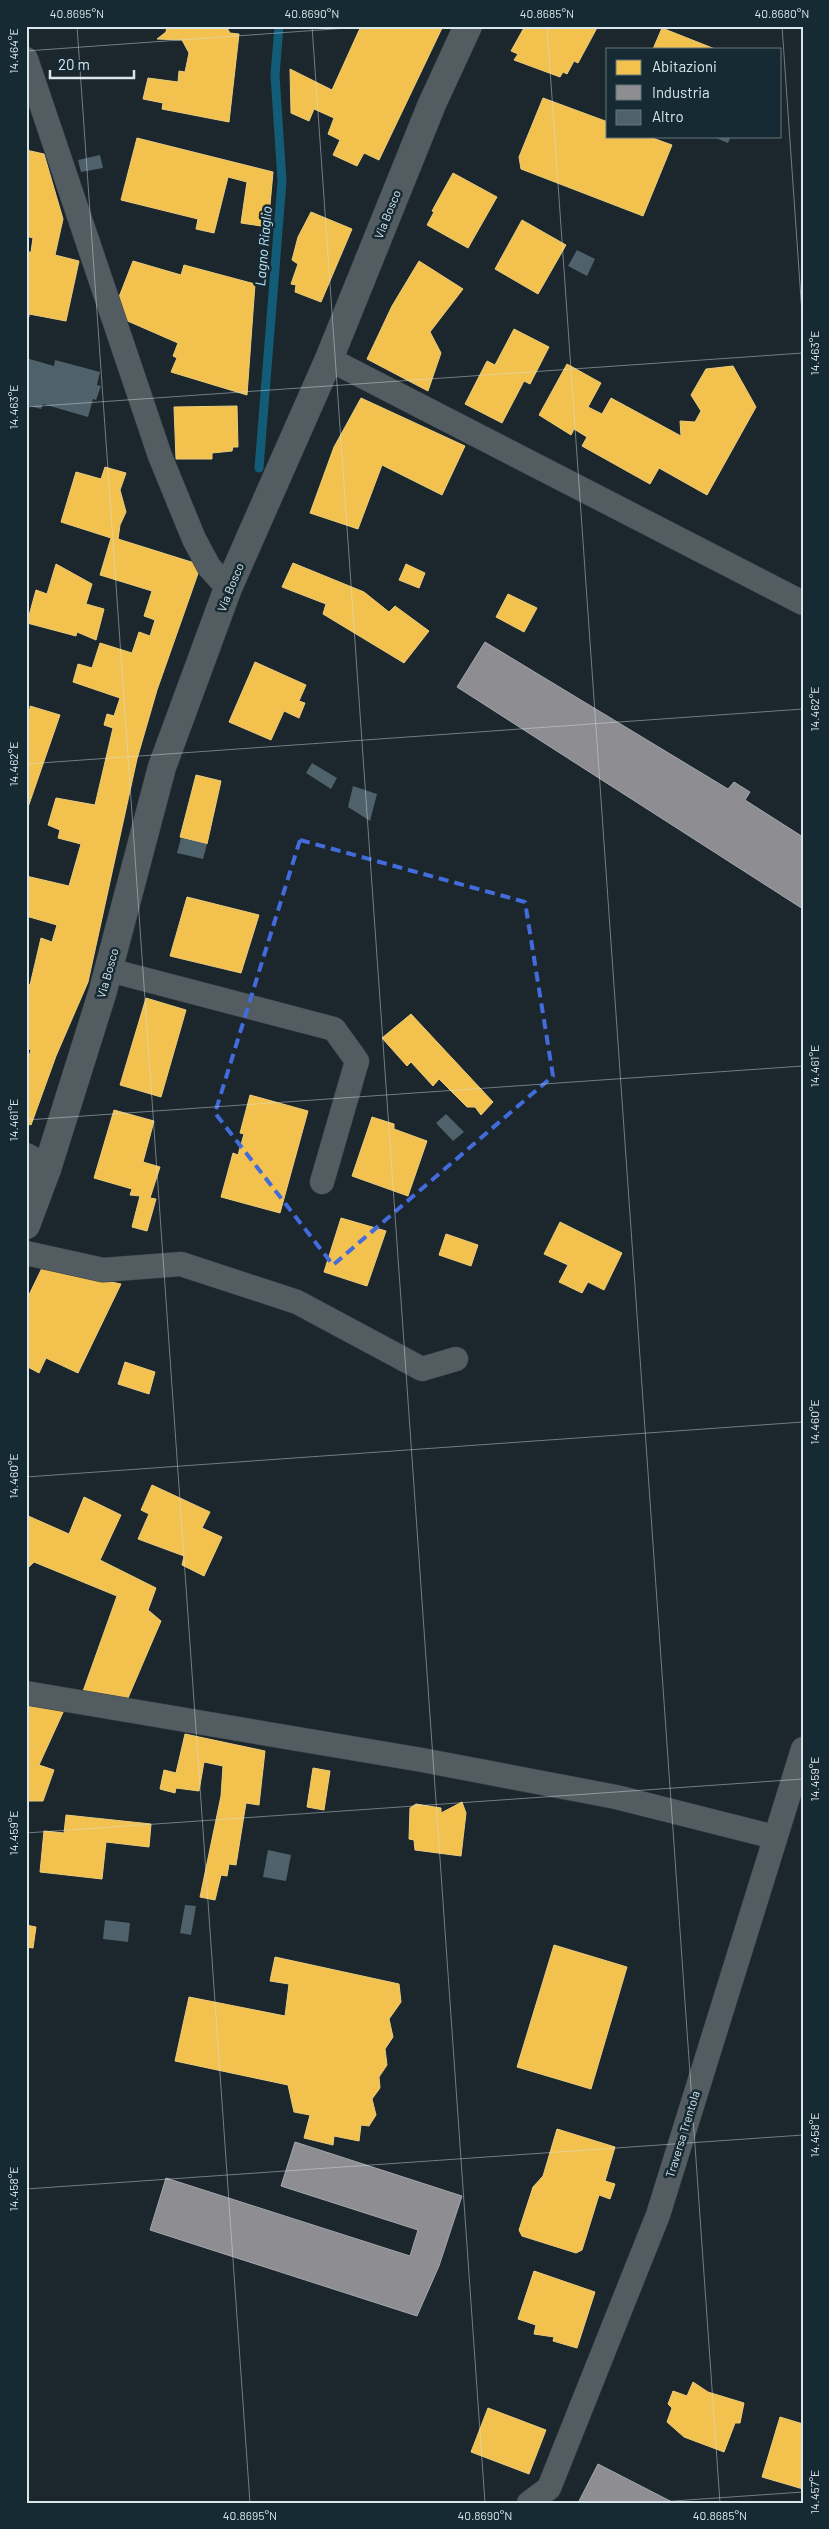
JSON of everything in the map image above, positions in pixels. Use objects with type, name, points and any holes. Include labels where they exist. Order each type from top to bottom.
[{"type":"main road","name":"Via Bosco","points":[[26,1225],[37,1163],[108,970],[162,767],[228,588],[329,358],[432,104],[468,26]]},
{"type":"street","points":[[26,59],[160,456],[194,539],[209,566],[228,588]]},
{"type":"street","points":[[329,358],[803,603]]},
{"type":"street","points":[[108,970],[334,1029],[357,1061],[322,1182]]},
{"type":"street","points":[[26,1253],[103,1270],[181,1264],[297,1302],[422,1369],[456,1359]]},
{"type":"street","points":[[26,1693],[422,1760],[616,1797],[774,1837]]},
{"type":"street","name":"Traversa Trentola","points":[[529,2503],[548,2488],[658,2215],[774,1837],[803,1749]]},
{"type":"highlighted area","points":[[300,840],[525,902],[553,1076],[333,1265],[215,1113]]},
{"type":"building: Abitazioni","points":[[167,26],[226,26],[230,33],[239,34],[229,122],[162,109],[163,103],[143,99],[148,78],[178,82],[179,71],[185,72],[189,53],[182,40],[157,39],[166,32]]},
{"type":"building: Abitazioni","points":[[361,26],[443,26],[379,160],[364,153],[357,166],[333,155],[340,140],[328,134],[334,118],[314,109],[309,121],[291,113],[290,69],[332,90]]},
{"type":"building: Abitazioni","points":[[525,26],[598,26],[578,63],[574,61],[567,74],[563,72],[560,77],[514,60],[518,54],[511,51]]},
{"type":"building: Abitazioni","points":[[662,28],[712,48],[653,48]]},
{"type":"building: Abitazioni","points":[[543,98],[606,121],[606,138],[653,138],[672,145],[643,216],[521,169],[519,157]]},
{"type":"building: Abitazioni","points":[[137,138],[273,172],[268,227],[241,223],[247,182],[228,177],[214,233],[196,229],[198,219],[121,200]]},
{"type":"building: Abitazioni","points":[[26,150],[44,154],[63,219],[55,255],[79,261],[66,321],[29,314],[29,317],[26,316],[26,252],[31,252],[33,238],[26,236]]},
{"type":"building: Abitazioni","points":[[453,173],[497,197],[468,248],[427,225],[434,212],[432,211]]},
{"type":"building: Abitazioni","points":[[311,212],[352,229],[321,302],[295,292],[296,285],[291,284],[298,264],[292,260],[298,237]]},
{"type":"building: Abitazioni","points":[[522,220],[566,245],[538,294],[495,269]]},
{"type":"building: Abitazioni","points":[[133,261],[181,275],[184,265],[255,284],[247,395],[171,372],[177,358],[173,356],[178,343],[123,319],[119,297]]},
{"type":"building: Abitazioni","points":[[419,261],[463,289],[430,332],[441,353],[428,391],[367,359],[392,306]]},
{"type":"building: Abitazioni","points":[[514,329],[549,347],[530,384],[524,381],[502,423],[465,404],[487,361],[495,365]]},
{"type":"building: Abitazioni","points":[[567,364],[601,383],[588,407],[602,414],[611,398],[681,436],[680,421],[695,422],[701,411],[691,395],[706,369],[733,366],[756,407],[707,495],[659,468],[650,484],[582,446],[587,437],[574,429],[571,435],[539,415]]},
{"type":"building: Abitazioni","points":[[361,398],[465,446],[442,495],[382,465],[358,529],[310,513],[334,447]]},
{"type":"building: Abitazioni","points":[[237,406],[238,447],[233,447],[232,451],[212,453],[212,459],[176,459],[174,407]]},
{"type":"building: Abitazioni","points":[[105,467],[126,473],[120,490],[126,512],[120,525],[118,539],[201,565],[157,690],[137,759],[88,982],[56,1056],[31,1125],[26,1123],[26,1065],[31,1050],[26,1048],[26,984],[30,985],[41,938],[52,942],[57,925],[26,916],[26,876],[69,886],[81,844],[58,838],[60,830],[48,825],[56,798],[95,805],[113,728],[104,725],[107,714],[114,716],[120,698],[73,682],[78,664],[92,668],[100,643],[132,653],[139,632],[150,636],[155,620],[144,616],[152,591],[100,575],[111,538],[61,522],[76,472],[101,479]]},
{"type":"building: Abitazioni","points":[[293,563],[364,592],[389,612],[395,606],[429,631],[404,663],[323,614],[326,604],[282,587]]},
{"type":"building: Abitazioni","points":[[56,564],[92,584],[86,604],[104,609],[96,640],[77,632],[76,636],[27,623],[36,590],[47,594]]},
{"type":"building: Abitazioni","points":[[406,564],[425,573],[419,588],[399,580]]},
{"type":"building: Abitazioni","points":[[508,594],[537,608],[524,632],[496,617]]},
{"type":"building: Abitazioni","points":[[255,662],[306,685],[299,701],[305,703],[299,718],[284,711],[271,740],[229,722]]},
{"type":"building: Abitazioni","points":[[30,706],[60,715],[26,813],[26,719]]},
{"type":"building: Abitazioni","points":[[196,775],[221,781],[207,844],[180,837]]},
{"type":"building: Abitazioni","points":[[187,897],[259,915],[241,973],[170,956]]},
{"type":"building: Abitazioni","points":[[146,998],[186,1010],[161,1097],[120,1085]]},
{"type":"building: Abitazioni","points":[[411,1014],[493,1102],[481,1115],[475,1107],[467,1107],[439,1079],[433,1086],[411,1062],[407,1066],[382,1038]]},
{"type":"building: Abitazioni","points":[[250,1095],[308,1111],[280,1213],[221,1197],[233,1153],[238,1155],[244,1134],[240,1133]]},
{"type":"building: Abitazioni","points":[[114,1110],[154,1121],[143,1162],[160,1167],[150,1198],[156,1199],[147,1231],[132,1227],[140,1196],[130,1195],[132,1189],[94,1178]]},
{"type":"building: Abitazioni","points":[[372,1117],[394,1124],[394,1129],[427,1141],[408,1196],[352,1176]]},
{"type":"building: Abitazioni","points":[[341,1218],[386,1231],[367,1286],[324,1272]]},
{"type":"building: Abitazioni","points":[[560,1222],[622,1253],[604,1290],[588,1282],[582,1293],[559,1282],[568,1265],[544,1254]]},
{"type":"building: Abitazioni","points":[[446,1234],[478,1245],[471,1266],[439,1255]]},
{"type":"building: Abitazioni","points":[[42,1268],[121,1284],[78,1373],[46,1358],[39,1373],[26,1366],[26,1301]]},
{"type":"building: Abitazioni","points":[[125,1362],[155,1372],[149,1394],[118,1384]]},
{"type":"building: Abitazioni","points":[[152,1485],[210,1512],[202,1528],[222,1537],[204,1576],[182,1565],[184,1556],[138,1539],[149,1514],[141,1510]]},
{"type":"building: Abitazioni","points":[[84,1497],[121,1515],[100,1560],[156,1588],[148,1610],[161,1621],[128,1698],[82,1694],[117,1596],[34,1562],[26,1570],[26,1515],[69,1534]]},
{"type":"building: Abitazioni","points":[[26,1703],[65,1708],[39,1765],[54,1770],[43,1801],[26,1801]]},
{"type":"building: Abitazioni","points":[[185,1734],[265,1751],[259,1805],[246,1803],[236,1865],[229,1864],[227,1876],[221,1875],[215,1900],[200,1897],[221,1796],[223,1766],[204,1762],[199,1791],[176,1788],[175,1793],[160,1789],[164,1770],[176,1773]]},
{"type":"building: Abitazioni","points":[[313,1768],[330,1771],[324,1810],[307,1807]]},
{"type":"building: Abitazioni","points":[[462,1802],[466,1813],[461,1856],[415,1850],[414,1840],[409,1839],[410,1808],[416,1804],[441,1808],[441,1813]]},
{"type":"building: Abitazioni","points":[[66,1815],[151,1824],[149,1847],[106,1842],[102,1879],[40,1872],[44,1831],[64,1833]]},
{"type":"building: Abitazioni","points":[[26,1925],[36,1927],[33,1948],[26,1947]]},
{"type":"building: Abitazioni","points":[[554,1945],[627,1967],[591,2089],[517,2067]]},
{"type":"building: Abitazioni","points":[[275,1957],[399,1984],[401,2002],[389,2019],[393,2037],[385,2049],[387,2065],[379,2077],[380,2088],[372,2099],[376,2115],[369,2126],[361,2125],[359,2141],[334,2136],[333,2145],[304,2138],[310,2115],[294,2112],[288,2085],[175,2061],[189,1997],[285,2016],[289,1984],[270,1981]]},
{"type":"building: Abitazioni","points":[[557,2129],[615,2147],[605,2181],[615,2184],[610,2199],[599,2195],[582,2250],[576,2253],[522,2236],[519,2230],[533,2187],[543,2176]]},
{"type":"building: Abitazioni","points":[[534,2271],[595,2292],[577,2348],[553,2341],[554,2337],[534,2334],[536,2325],[518,2319]]},
{"type":"building: Abitazioni","points":[[693,2382],[708,2392],[744,2403],[740,2423],[735,2423],[724,2452],[684,2437],[667,2422],[672,2408],[668,2404],[673,2391],[687,2396]]},
{"type":"building: Abitazioni","points":[[488,2408],[546,2430],[529,2474],[471,2452]]},
{"type":"building: Abitazioni","points":[[780,2417],[803,2424],[803,2489],[762,2477]]},
{"type":"building: Industria","points":[[485,642],[728,789],[734,782],[750,792],[745,800],[803,837],[803,909],[457,687]]},
{"type":"building: Industria","points":[[295,2142],[462,2196],[439,2266],[417,2316],[150,2230],[166,2178],[410,2256],[418,2230],[281,2186]]},
{"type":"building: Industria","points":[[598,2464],[674,2503],[578,2503]]},
{"type":"building: Altro","points":[[716,138],[730,138],[728,143]]},
{"type":"building: Altro","points":[[100,155],[103,168],[81,172],[78,160]]},
{"type":"building: Altro","points":[[577,250],[595,259],[587,276],[568,266]]},
{"type":"building: Altro","points":[[26,358],[54,366],[55,360],[100,372],[97,385],[101,386],[96,400],[93,399],[88,417],[43,404],[41,409],[26,405]]},
{"type":"building: Altro","points":[[26,705],[30,706],[27,717],[26,717]]},
{"type":"building: Altro","points":[[312,763],[337,778],[331,789],[306,773]]},
{"type":"building: Altro","points":[[353,786],[377,794],[370,821],[348,807]]},
{"type":"building: Altro","points":[[181,838],[207,844],[203,859],[177,853]]},
{"type":"building: Altro","points":[[446,1114],[464,1132],[453,1141],[436,1123]]},
{"type":"building: Altro","points":[[268,1850],[291,1855],[286,1881],[263,1877]]},
{"type":"building: Altro","points":[[185,1905],[196,1906],[191,1935],[180,1933]]},
{"type":"building: Altro","points":[[105,1920],[130,1923],[128,1942],[103,1939]]},
{"type":"waterway","name":"Lagno Riaglio","points":[[259,468],[282,181],[275,75],[279,26]]}]
